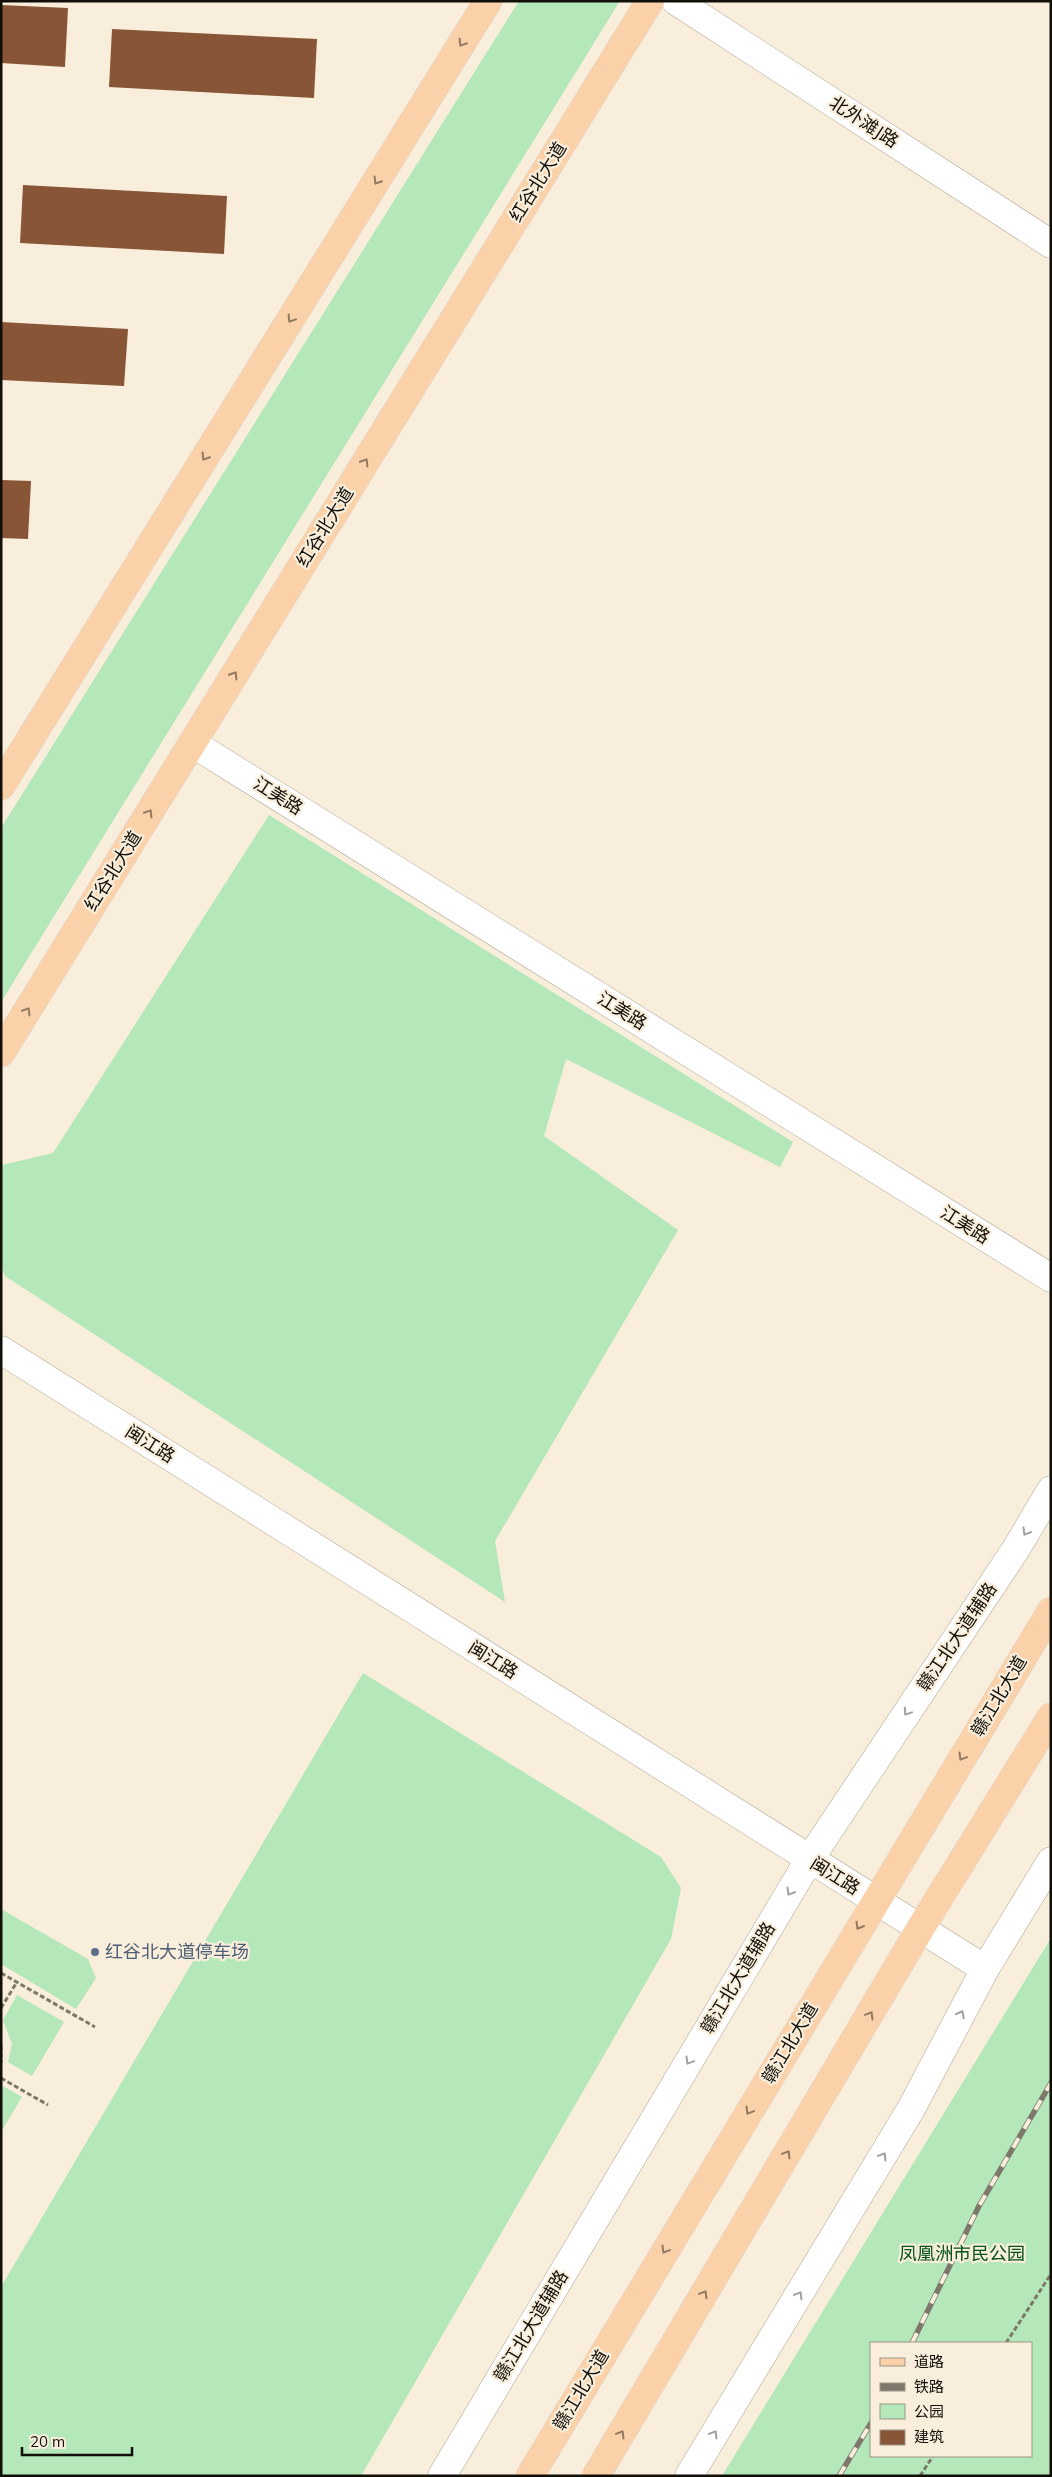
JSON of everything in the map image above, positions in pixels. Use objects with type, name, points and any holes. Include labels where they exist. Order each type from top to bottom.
[{"type":"main road","points":[[1,786],[488,1]]},
{"type":"main road","name":"红谷北大道","points":[[1,1053],[650,1]]},
{"type":"main road","name":"赣江北大道","points":[[530,2476],[874,1901],[1051,1611]]},
{"type":"main road","points":[[596,2476],[920,1929],[1051,1716]]},
{"type":"street","name":"北外滩J路","points":[[676,1],[1051,244]]},
{"type":"street","name":"江美路","points":[[192,743],[1051,1278]]},
{"type":"street","name":"闽江路","points":[[1,1350],[808,1860],[985,1969]]},
{"type":"street","name":"赣江北大道辅路","points":[[442,2476],[808,1860],[1016,1549],[1051,1490]]},
{"type":"street","points":[[689,2476],[911,2110],[985,1969],[1051,1861]]},
{"type":"path","points":[[1,1973],[96,2027]]},
{"type":"path","points":[[1,2008],[17,1982]]},
{"type":"path","points":[[1,2045],[1,2063]]},
{"type":"path","points":[[1,2078],[48,2104]]},
{"type":"path","points":[[1007,2342],[1051,2274]]},
{"type":"path","points":[[920,2476],[932,2457]]},
{"type":"green space","points":[[519,1],[620,1],[1,1002],[1,828]]},
{"type":"green space","points":[[269,815],[793,1142],[780,1167],[566,1059],[544,1136],[678,1230],[495,1541],[505,1602],[5,1276],[1,1266],[2,1165],[53,1153]]},
{"type":"green space","points":[[363,1673],[661,1857],[681,1888],[671,1939],[361,2476],[1,2476],[1,2287]]},
{"type":"green space","points":[[1,1909],[88,1959],[96,1978],[76,2009],[1,1964]]},
{"type":"green space","name":"凤凰洲市民公园","points":[[1051,1938],[1051,2476],[722,2476]]},
{"type":"green space","points":[[17,1995],[64,2022],[32,2076],[8,2062],[12,2044],[3,2020]]},
{"type":"green space","points":[[1,2085],[22,2097],[1,2132]]},
{"type":"building","points":[[1,5],[68,8],[65,67],[1,63]]},
{"type":"building","points":[[112,29],[317,39],[314,98],[109,87]]},
{"type":"building","points":[[23,185],[227,196],[224,254],[20,243]]},
{"type":"building","points":[[1,322],[128,329],[124,386],[1,380]]},
{"type":"building","points":[[1,480],[31,481],[28,539],[1,538]]},
{"type":"railway","points":[[912,2342],[979,2206],[1051,2083]]},
{"type":"railway","points":[[839,2476],[870,2425]]},
{"type":"place","name":"红谷北大道停车场","points":[[95,1952]]}]
